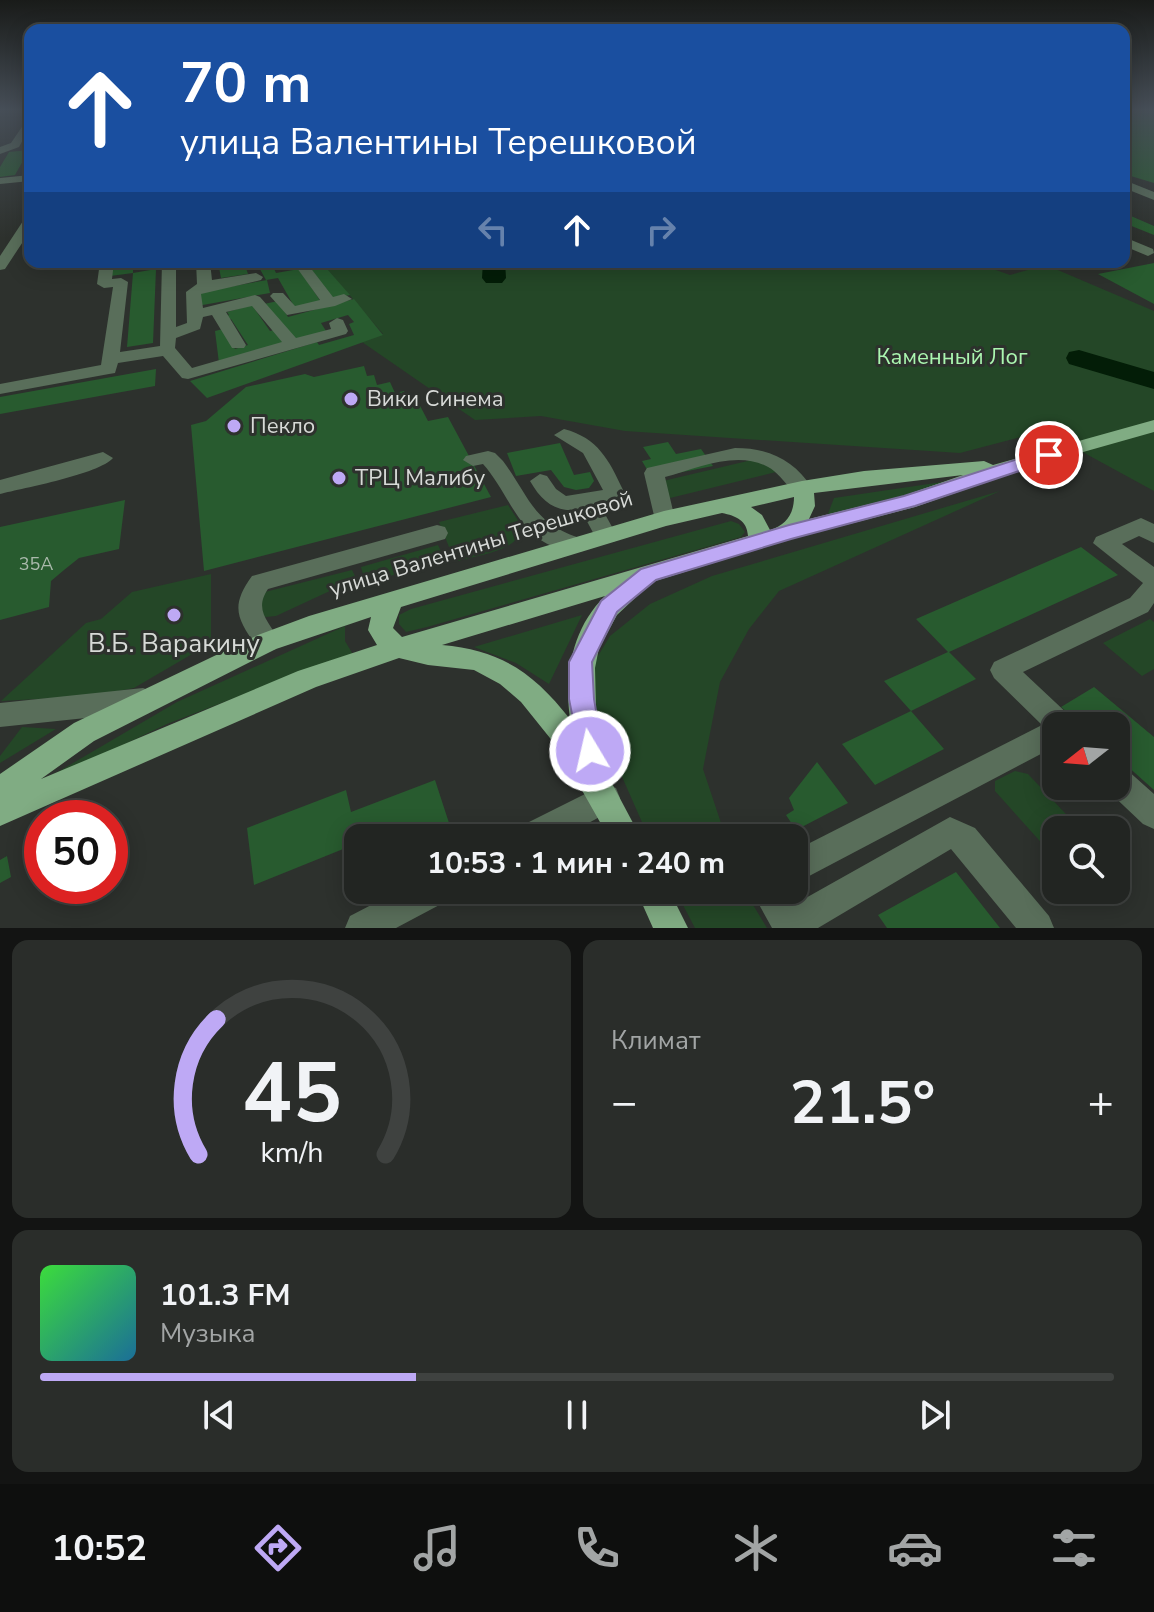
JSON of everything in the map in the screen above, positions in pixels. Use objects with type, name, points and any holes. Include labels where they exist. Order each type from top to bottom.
[{"type":"main road","name":"улица Валентины Терешковой","points":[[0,811],[307,679],[399,648],[789,532],[908,502],[1023,462],[1154,426]]},
{"type":"main road","name":"улица Валентины Терешковой","points":[[0,791],[84,732],[147,700],[267,642],[394,599],[720,505],[864,478],[1023,462]]},
{"type":"main road","points":[[789,532],[803,514],[806,500],[802,488]]},
{"type":"main road","points":[[720,505],[750,515],[760,529],[759,541]]},
{"type":"main road","points":[[600,788],[581,699],[581,662],[609,607],[649,574]]},
{"type":"main road","points":[[394,599],[383,616],[380,630],[386,641],[399,648],[486,663],[537,697],[600,788],[618,824]]},
{"type":"main road","points":[[659,904],[671,928]]},
{"type":"street","points":[[0,181],[24,179]]},
{"type":"street","points":[[1130,186],[1154,196]]},
{"type":"street","points":[[1130,192],[1140,190]]},
{"type":"street","points":[[0,236],[24,230]]},
{"type":"street","points":[[0,266],[24,234]]},
{"type":"street","points":[[1130,244],[1152,253]]},
{"type":"street","points":[[1130,255],[1152,253]]},
{"type":"street","points":[[0,389],[109,369],[121,282],[104,284],[106,268]]},
{"type":"street","points":[[169,268],[168,343],[188,374],[340,331],[337,323]]},
{"type":"street","points":[[204,268],[205,286]]},
{"type":"street","points":[[196,314],[255,300],[275,289],[292,312],[337,301],[305,268]]},
{"type":"street","points":[[110,359],[168,343],[194,326],[193,292],[253,269]]},
{"type":"street","points":[[255,300],[293,345]]},
{"type":"street","points":[[217,310],[238,345]]},
{"type":"street","points":[[540,481],[547,495],[559,503],[573,505],[612,495],[613,490],[593,450],[585,443],[564,435]]},
{"type":"street","points":[[664,519],[654,473],[737,454],[760,455],[780,465],[802,488]]},
{"type":"street","points":[[473,460],[488,457],[498,467],[516,500],[546,535],[575,545]]},
{"type":"street","points":[[0,487],[73,469],[103,458]]},
{"type":"street","points":[[587,501],[606,536]]},
{"type":"street","points":[[1046,712],[1003,670],[1139,605],[1153,588],[1104,543],[1150,528]]},
{"type":"street","points":[[267,642],[248,612],[249,597],[260,582],[437,533]]},
{"type":"street","points":[[0,715],[147,700]]},
{"type":"street","points":[[808,861],[1042,739]]},
{"type":"street","points":[[550,824],[600,788]]},
{"type":"street","points":[[1130,792],[1154,814]]},
{"type":"street","points":[[776,904],[790,927],[950,832],[964,839],[1037,928]]},
{"type":"street","points":[[362,928],[407,904]]},
{"type":"green space","name":"Каменный Лог","points":[[326,268],[990,268],[1010,275],[1035,268],[1053,268],[1154,311],[1154,491],[1044,431],[960,453],[625,431],[541,416],[475,420],[362,342],[383,334]]},
{"type":"green space","points":[[756,459],[780,471],[666,499],[663,481]]},
{"type":"green space","points":[[949,481],[951,484],[826,519],[834,498]]},
{"type":"green space","points":[[1000,491],[779,591],[749,629],[720,682],[703,769],[721,824],[643,824],[593,704],[595,661],[610,636],[650,604],[712,576]]},
{"type":"green space","points":[[508,505],[523,528],[519,536],[505,547],[455,562],[439,522]]},
{"type":"green space","points":[[731,521],[739,524],[745,532],[741,537],[427,627],[406,632],[399,624],[399,615],[411,609]]},
{"type":"green space","points":[[438,545],[447,564],[365,581],[361,567]]},
{"type":"green space","points":[[352,570],[358,582],[332,590],[276,616],[266,617],[255,612],[257,594]]},
{"type":"green space","points":[[211,574],[211,643],[134,688],[93,696],[1,701],[86,623],[101,619],[132,592]]},
{"type":"green space","points":[[582,615],[549,684],[516,663],[474,647]]},
{"type":"green space","points":[[1150,619],[1154,622],[1154,669],[1142,676],[1103,643]]},
{"type":"green space","points":[[345,626],[345,641],[354,656],[167,724],[22,793],[177,702]]},
{"type":"green space","points":[[22,727],[56,729],[0,763],[0,756]]},
{"type":"green space","points":[[1015,771],[1028,774],[1042,789],[1042,800],[1053,800],[1068,816],[1042,816],[1042,843],[995,791],[995,781]]},
{"type":"green space","points":[[682,904],[752,904],[767,928],[695,928]]},
{"type":"building","points":[[9,152],[24,152],[24,159],[15,175],[0,177],[0,167]]},
{"type":"building","points":[[1130,152],[1154,152],[1154,183],[1130,176]]},
{"type":"building","points":[[1130,216],[1154,226],[1154,235],[1130,225]]},
{"type":"building","points":[[1154,263],[1154,304],[1098,274]]},
{"type":"building","points":[[111,268],[133,268],[133,273],[110,276]]},
{"type":"building","points":[[219,268],[246,268],[248,274],[221,278]]},
{"type":"building","points":[[259,268],[274,268],[276,273],[299,269],[321,302],[295,308],[278,278],[266,280]]},
{"type":"building","points":[[310,268],[326,268],[350,295],[332,299]]},
{"type":"building","points":[[156,269],[153,343],[127,347],[133,273]]},
{"type":"building","points":[[267,280],[270,293],[197,306],[195,293]]},
{"type":"building","points":[[354,299],[383,335],[207,398],[190,381],[317,342],[319,345],[354,335],[349,324],[354,322],[348,315],[321,323],[326,331],[295,340],[264,304],[278,301],[288,317]]},
{"type":"building","points":[[252,305],[270,331],[274,330],[286,344],[219,363],[215,331],[223,329],[235,349],[248,345],[231,319],[225,317],[229,315],[227,312]]},
{"type":"building","name":"ТРЦ Малибу","points":[[364,366],[367,376],[374,375],[377,385],[390,382],[395,393],[404,391],[409,401],[417,400],[428,421],[448,417],[491,497],[204,571],[191,425],[206,421],[246,387],[305,374],[314,377]]},
{"type":"building","points":[[156,369],[155,386],[0,414],[0,397]]},
{"type":"building","points":[[668,442],[676,454],[701,449],[713,466],[652,478],[642,461],[651,459],[643,447]]},
{"type":"building","points":[[560,443],[574,475],[590,472],[594,481],[589,488],[576,490],[564,487],[551,470],[516,476],[507,453]]},
{"type":"building","points":[[125,500],[119,549],[79,558],[64,570],[51,581],[49,607],[0,620],[0,527]]},
{"type":"building","points":[[1081,547],[1118,575],[949,652],[976,679],[911,711],[884,681],[948,652],[916,619]]},
{"type":"building","points":[[1094,687],[1124,712],[1067,712],[1061,707]]},
{"type":"building","points":[[911,711],[944,749],[875,785],[842,744]]},
{"type":"building","points":[[1130,717],[1154,737],[1154,790],[1130,769]]},
{"type":"building","points":[[817,762],[848,803],[808,824],[792,824],[786,815],[794,810],[789,798]]},
{"type":"building","points":[[435,780],[449,824],[344,824],[344,849],[254,885],[247,828],[346,790],[351,812]]},
{"type":"building","points":[[7,856],[11,877],[0,883],[0,860]]},
{"type":"building","points":[[956,872],[1000,928],[887,928],[878,915]]},
{"type":"waterway","points":[[494,268],[494,278]]},
{"type":"waterway","points":[[1079,358],[1154,381]]},
{"type":"place","name":"Вики Синема","points":[[351,399]]},
{"type":"place","name":"Пекло","points":[[234,426]]},
{"type":"place","name":"ТРЦ Малибу","points":[[339,478]]},
{"type":"place","name":"В.Б. Варакину","points":[[174,615]]},
{"type":"route","points":[[590,751],[581,699],[581,662],[594,631],[609,607],[649,574],[789,532],[908,502],[1049,455]]}]
